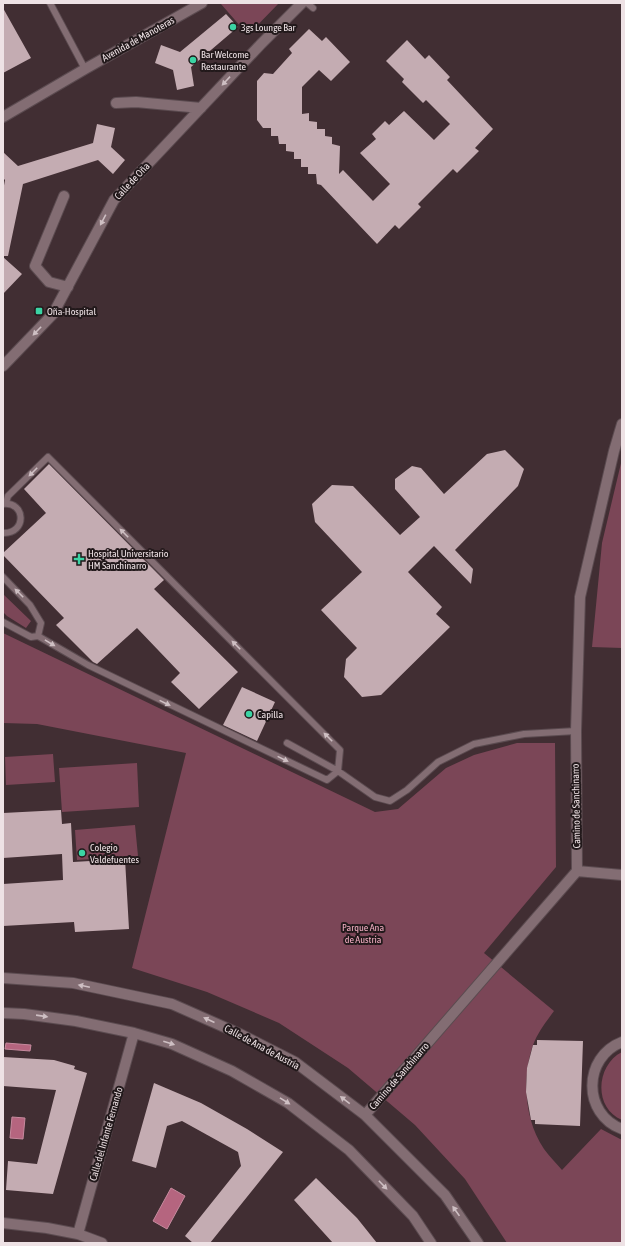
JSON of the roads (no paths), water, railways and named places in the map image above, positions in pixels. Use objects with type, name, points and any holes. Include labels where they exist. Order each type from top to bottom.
[{"type":"street","name":"Avenida de Manoteras","points":[[3,117],[189,6],[202,3]]},
{"type":"street","name":"Calle de Oña","points":[[3,366],[53,314],[114,200],[302,3]]},
{"type":"street","points":[[116,103],[136,102],[201,108]]},
{"type":"street","points":[[64,196],[35,266],[49,282],[68,287]]},
{"type":"street","name":"Camino de Sanchinarro","points":[[365,1115],[577,871],[576,731],[580,597],[614,451],[622,424]]},
{"type":"street","points":[[577,871],[622,874]]},
{"type":"street","name":"Calle de Ana de Austria","points":[[3,978],[73,984],[172,1004],[240,1034],[295,1062],[365,1115],[445,1195],[478,1243]]},
{"type":"street","points":[[3,1013],[24,1014],[76,1021],[134,1034],[172,1044],[232,1070],[288,1103],[349,1150],[413,1216],[431,1243]]},
{"type":"street","name":"Calle del Infante Fernando","points":[[78,1234],[134,1034]]},
{"type":"street","points":[[622,1042],[615,1045],[602,1056],[595,1070],[592,1086],[594,1102],[603,1116],[615,1126],[622,1129]]},
{"type":"street","points":[[3,1223],[47,1228],[78,1234],[102,1243]]},
{"type":"lane","points":[[50,3],[85,69]]},
{"type":"lane","points":[[307,3],[313,8]]},
{"type":"lane","points":[[3,533],[14,531],[21,519],[15,506],[4,504],[8,496],[48,457],[340,750],[338,771],[327,780],[88,665],[38,636],[31,637],[3,622]]},
{"type":"lane","points":[[3,577],[30,605],[41,623],[38,636]]},
{"type":"lane","points":[[287,743],[338,771],[375,797],[390,801],[407,790],[438,762],[474,744],[524,734],[576,731]]},
{"type":"place","name":"3gs Lounge Bar","points":[[233,27]]},
{"type":"place","name":"Bar Welcome Restaurante","points":[[193,60]]},
{"type":"place","name":"Oña-Hospital","points":[[39,311]]},
{"type":"place","name":"Hospital Universitario HM Sanchinarro","points":[[79,559]]},
{"type":"place","name":"Capilla","points":[[249,714]]},
{"type":"place","name":"Colegio Valdefuentes","points":[[82,853]]},
{"type":"park label","name":"Parque Ana de Austria","points":[[363,932]]}]
